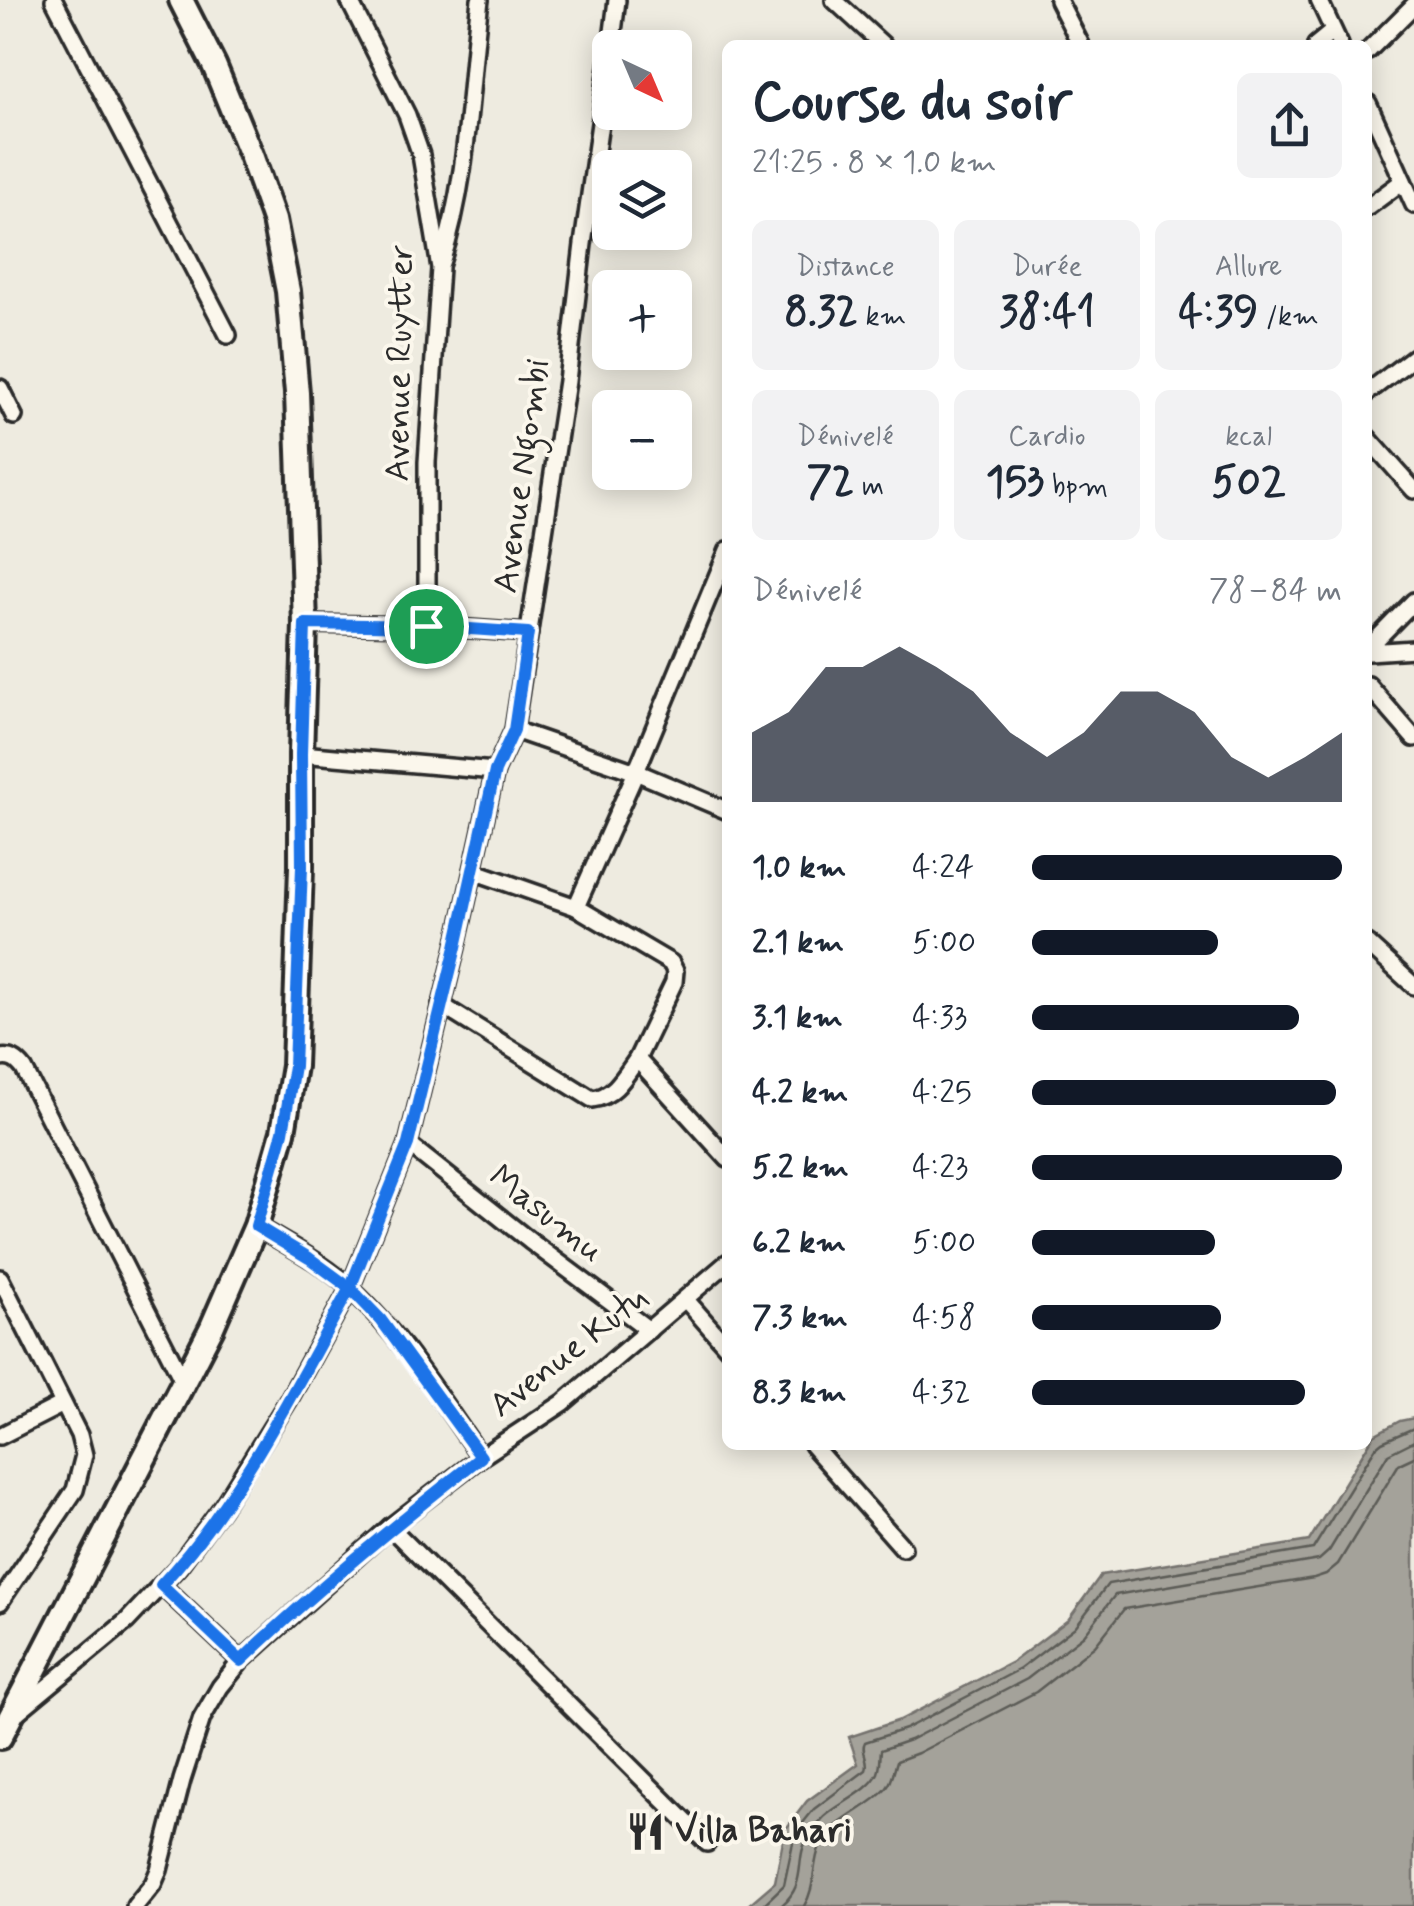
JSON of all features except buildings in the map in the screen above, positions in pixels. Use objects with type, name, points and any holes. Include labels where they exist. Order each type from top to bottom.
[{"type":"main road","points":[[5,1728],[212,1327],[256,1226],[283,1132],[294,1066],[302,867],[305,624],[296,393],[284,274],[274,220],[250,156],[214,65],[181,0]]},
{"type":"street","points":[[54,0],[228,334]]},
{"type":"street","name":"Avenue Ruytter","points":[[349,0],[407,115],[422,155],[440,268],[427,462],[426,626]]},
{"type":"street","points":[[470,0],[477,26]]},
{"type":"street","points":[[440,268],[456,213],[465,158],[480,0]]},
{"type":"street","name":"Avenue Ngombi","points":[[613,30],[618,0]]},
{"type":"street","points":[[834,0],[878,40]]},
{"type":"street","points":[[1058,0],[1078,40]]},
{"type":"street","points":[[1320,1],[1337,38]]},
{"type":"street","points":[[1372,47],[1414,5]]},
{"type":"street","points":[[1372,112],[1414,204]]},
{"type":"street","name":"Avenue Ngombi","points":[[5,1728],[128,1621],[178,1567],[222,1507],[288,1401],[350,1288],[408,1144],[495,771],[514,730],[567,381],[599,130]]},
{"type":"street","points":[[1372,205],[1403,181]]},
{"type":"street","points":[[1372,389],[1414,357]]},
{"type":"street","points":[[0,388],[14,416]]},
{"type":"street","points":[[1372,443],[1414,490]]},
{"type":"street","points":[[576,906],[722,564]]},
{"type":"street","points":[[1372,646],[1414,601]]},
{"type":"street","points":[[305,624],[528,633]]},
{"type":"street","points":[[1372,650],[1414,649]]},
{"type":"street","points":[[1372,690],[1414,738]]},
{"type":"street","points":[[514,730],[636,772],[722,808]]},
{"type":"street","points":[[301,754],[495,771]]},
{"type":"street","points":[[441,1006],[592,1099],[602,1098],[614,1090],[637,1060],[674,982],[675,971],[663,956],[576,906],[474,870]]},
{"type":"street","points":[[1372,948],[1414,986]]},
{"type":"street","points":[[0,1058],[17,1060],[24,1069],[184,1384]]},
{"type":"street","points":[[637,1060],[722,1152]]},
{"type":"street","name":"Masumu","points":[[408,1144],[648,1330]]},
{"type":"street","points":[[256,1226],[350,1288],[381,1320],[481,1457]]},
{"type":"street","name":"Avenue Kutu","points":[[135,1906],[159,1870],[202,1718],[241,1661],[390,1527],[481,1457],[562,1403],[722,1267]]},
{"type":"street","points":[[0,1278],[79,1434],[84,1455],[76,1490],[0,1602]]},
{"type":"street","points":[[686,1300],[722,1341]]},
{"type":"street","points":[[0,1436],[63,1404]]},
{"type":"street","points":[[816,1450],[903,1548]]},
{"type":"street","points":[[390,1527],[708,1843]]},
{"type":"street","points":[[161,1585],[241,1661]]},
{"type":"water","points":[[1414,1418],[1414,1906],[747,1906],[775,1882],[785,1830],[807,1801],[858,1764],[849,1737],[900,1720],[1014,1661],[1068,1620],[1101,1575],[1309,1541],[1365,1450],[1372,1450],[1374,1435]]},
{"type":"place","name":"Villa Bahari","points":[[645,1831]]},
{"type":"route","points":[[426,626],[305,624],[302,867],[294,1066],[283,1132],[256,1226],[350,1288],[288,1401],[222,1507],[161,1585],[241,1661],[390,1527],[481,1457],[381,1320],[350,1288],[408,1144],[495,771],[514,730],[528,633],[426,626]]}]
